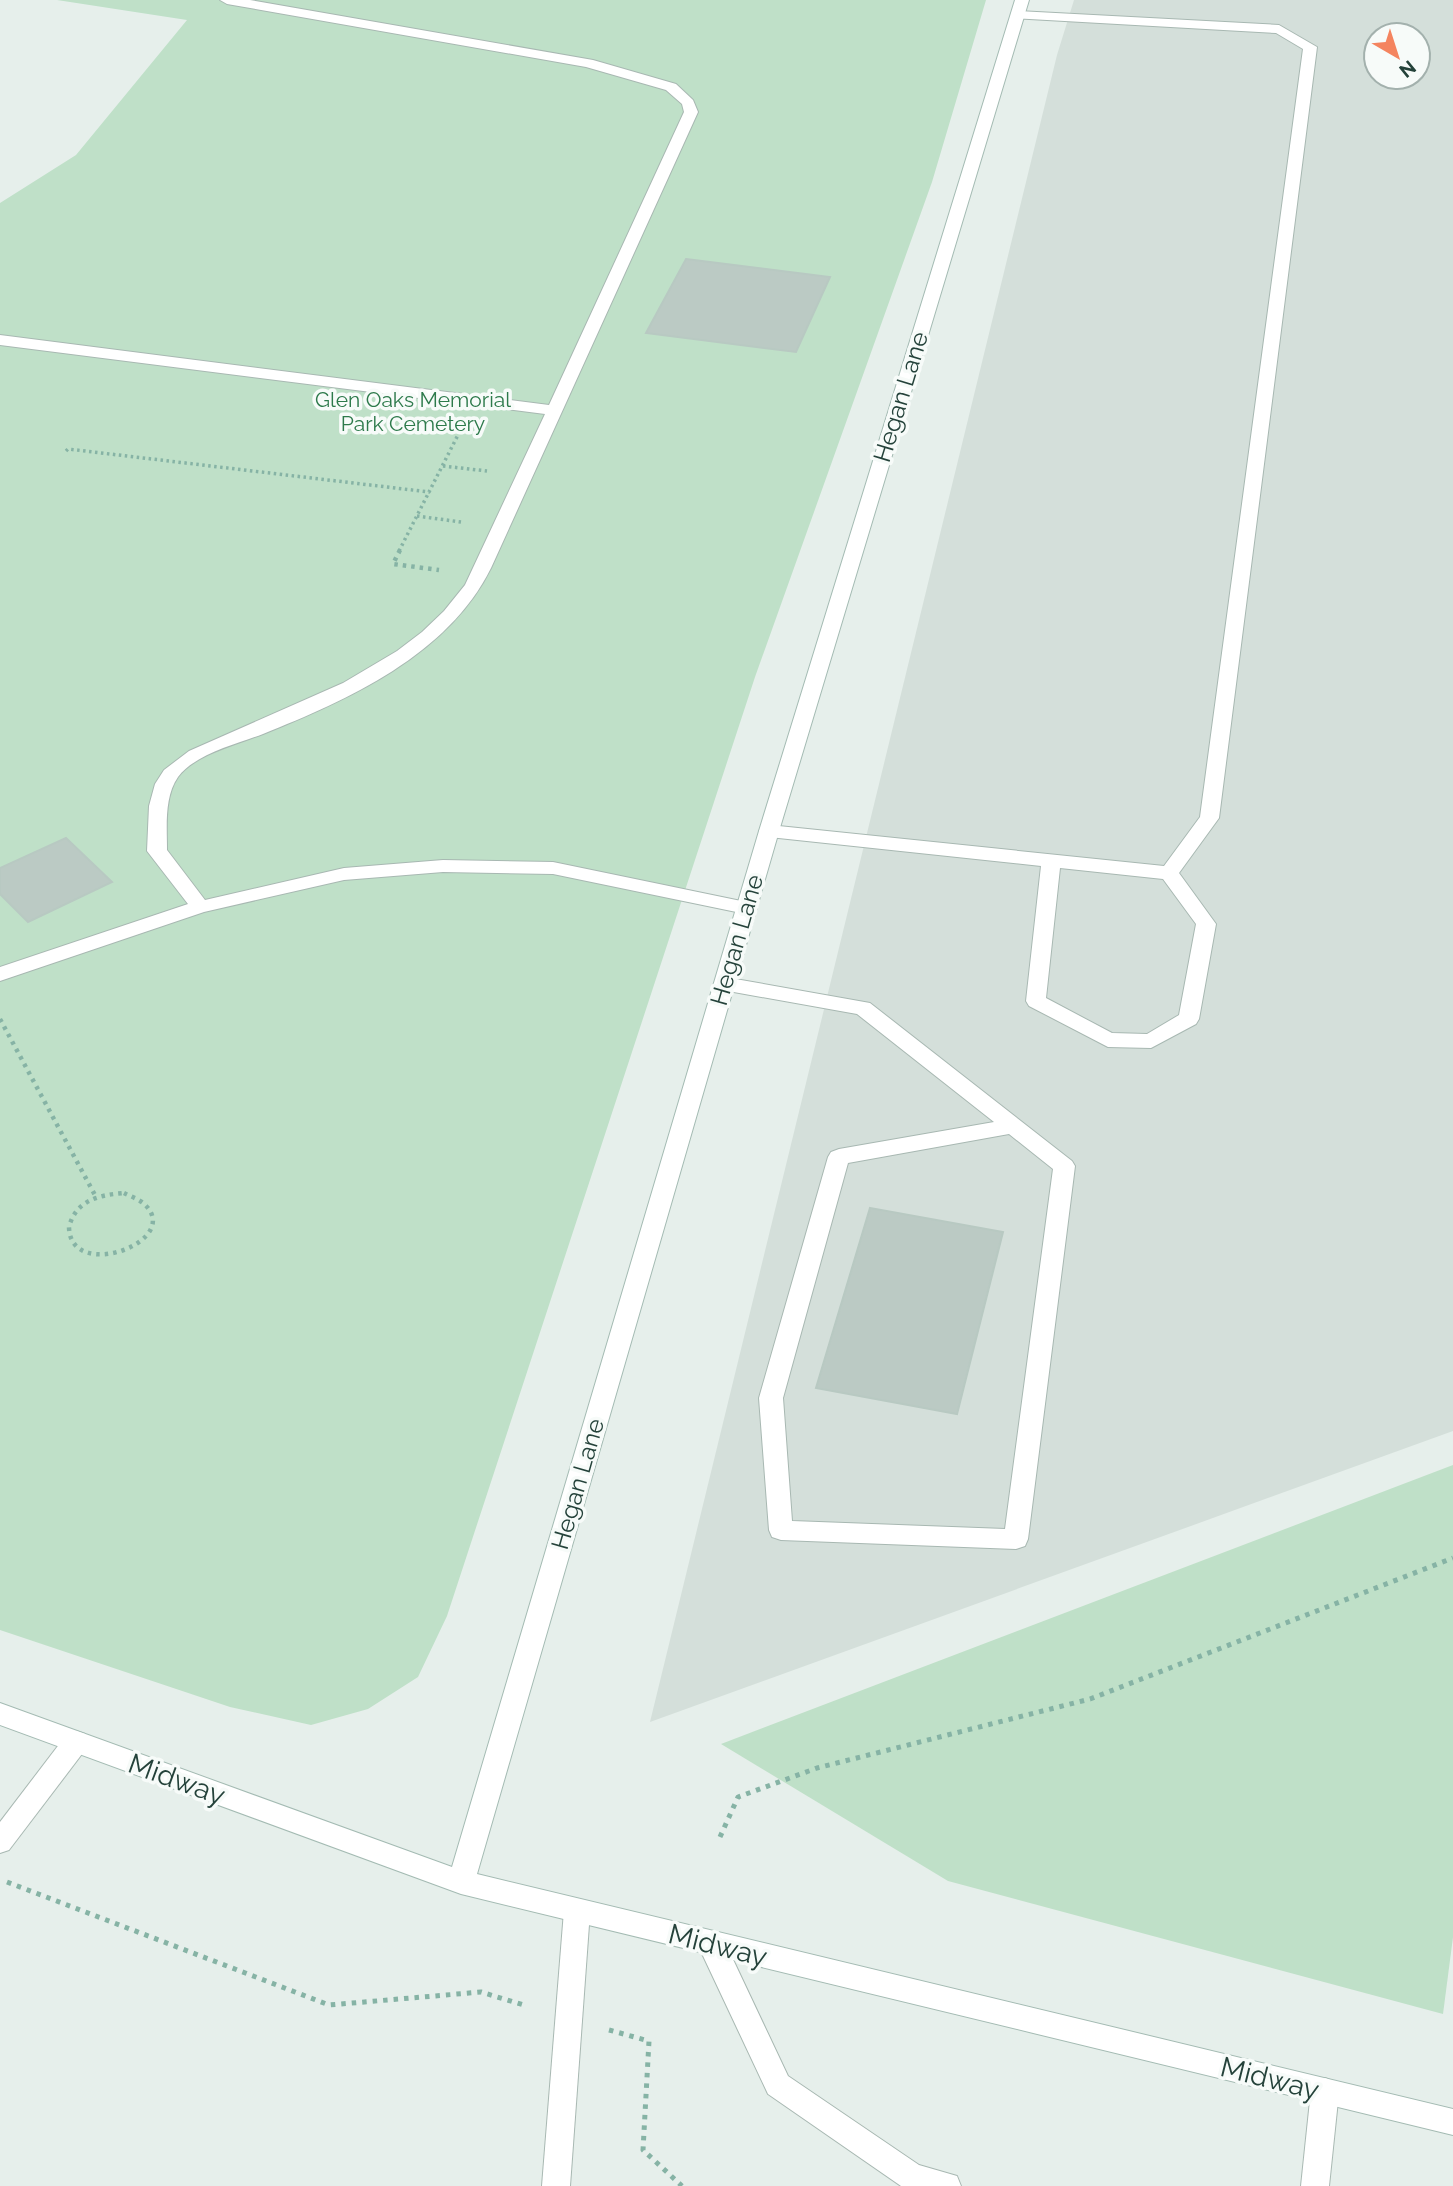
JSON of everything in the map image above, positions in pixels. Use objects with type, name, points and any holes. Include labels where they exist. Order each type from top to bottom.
[{"type":"street","points":[[200,906],[157,851],[160,791],[178,766],[325,700],[386,665],[433,632],[470,590],[691,112],[688,103],[671,87],[588,63],[227,0]]},
{"type":"street","points":[[1020,7],[1279,29],[1310,47],[1209,818],[1169,873]]},
{"type":"street","name":"Hegan Lane","points":[[461,1882],[746,908],[1020,7]]},
{"type":"street","points":[[0,340],[554,410]]},
{"type":"street","points":[[769,831],[1051,860],[1169,873],[1206,925],[1189,1018],[1151,1041],[1108,1040],[1036,1001],[1051,860]]},
{"type":"street","points":[[0,974],[200,906],[344,874],[443,866],[553,868],[746,908]]},
{"type":"street","points":[[724,984],[863,1008],[1013,1125],[1064,1166],[1016,1539],[780,1530],[771,1398],[839,1157],[1013,1125]]},
{"type":"street","name":"Midway","points":[[0,1714],[461,1882],[1453,2122]]},
{"type":"street","points":[[0,1842],[76,1742]]},
{"type":"street","points":[[556,2186],[577,1911]]},
{"type":"street","points":[[711,1943],[778,2085],[912,2177],[947,2186]]},
{"type":"street","points":[[1315,2186],[1325,2091]]},
{"type":"path","points":[[447,571],[393,564],[464,423]]},
{"type":"path","points":[[66,451],[68,449],[429,492]]},
{"type":"path","points":[[443,466],[496,472]]},
{"type":"path","points":[[417,516],[470,523]]},
{"type":"path","points":[[0,1019],[96,1198]]},
{"type":"path","points":[[124,1193],[141,1199],[151,1209],[155,1223],[148,1237],[134,1248],[115,1255],[96,1255],[79,1249],[69,1238],[68,1225],[74,1211],[96,1198],[124,1193]]},
{"type":"path","points":[[719,1837],[738,1797],[817,1768],[1090,1699],[1453,1558]]},
{"type":"path","points":[[0,1879],[329,2005],[481,1992],[649,2041],[643,2150],[682,2186]]},
{"type":"shaded area","points":[[1074,0],[1453,0],[1453,1431],[650,1722],[1057,55]]},
{"type":"green space","name":"Glen Oaks Memorial Park Cemetery","points":[[57,0],[986,0],[932,182],[755,677],[447,1616],[418,1677],[368,1709],[311,1725],[230,1707],[0,1630],[0,203],[76,155],[187,20]]},
{"type":"green space","points":[[1453,1465],[1453,1937],[1443,2014],[948,1881],[721,1744]]},
{"type":"building","points":[[686,259],[830,277],[796,352],[646,333]]},
{"type":"building","points":[[66,838],[112,882],[28,922],[0,894],[0,868]]},
{"type":"building","points":[[870,1208],[1003,1232],[957,1414],[816,1388]]}]
